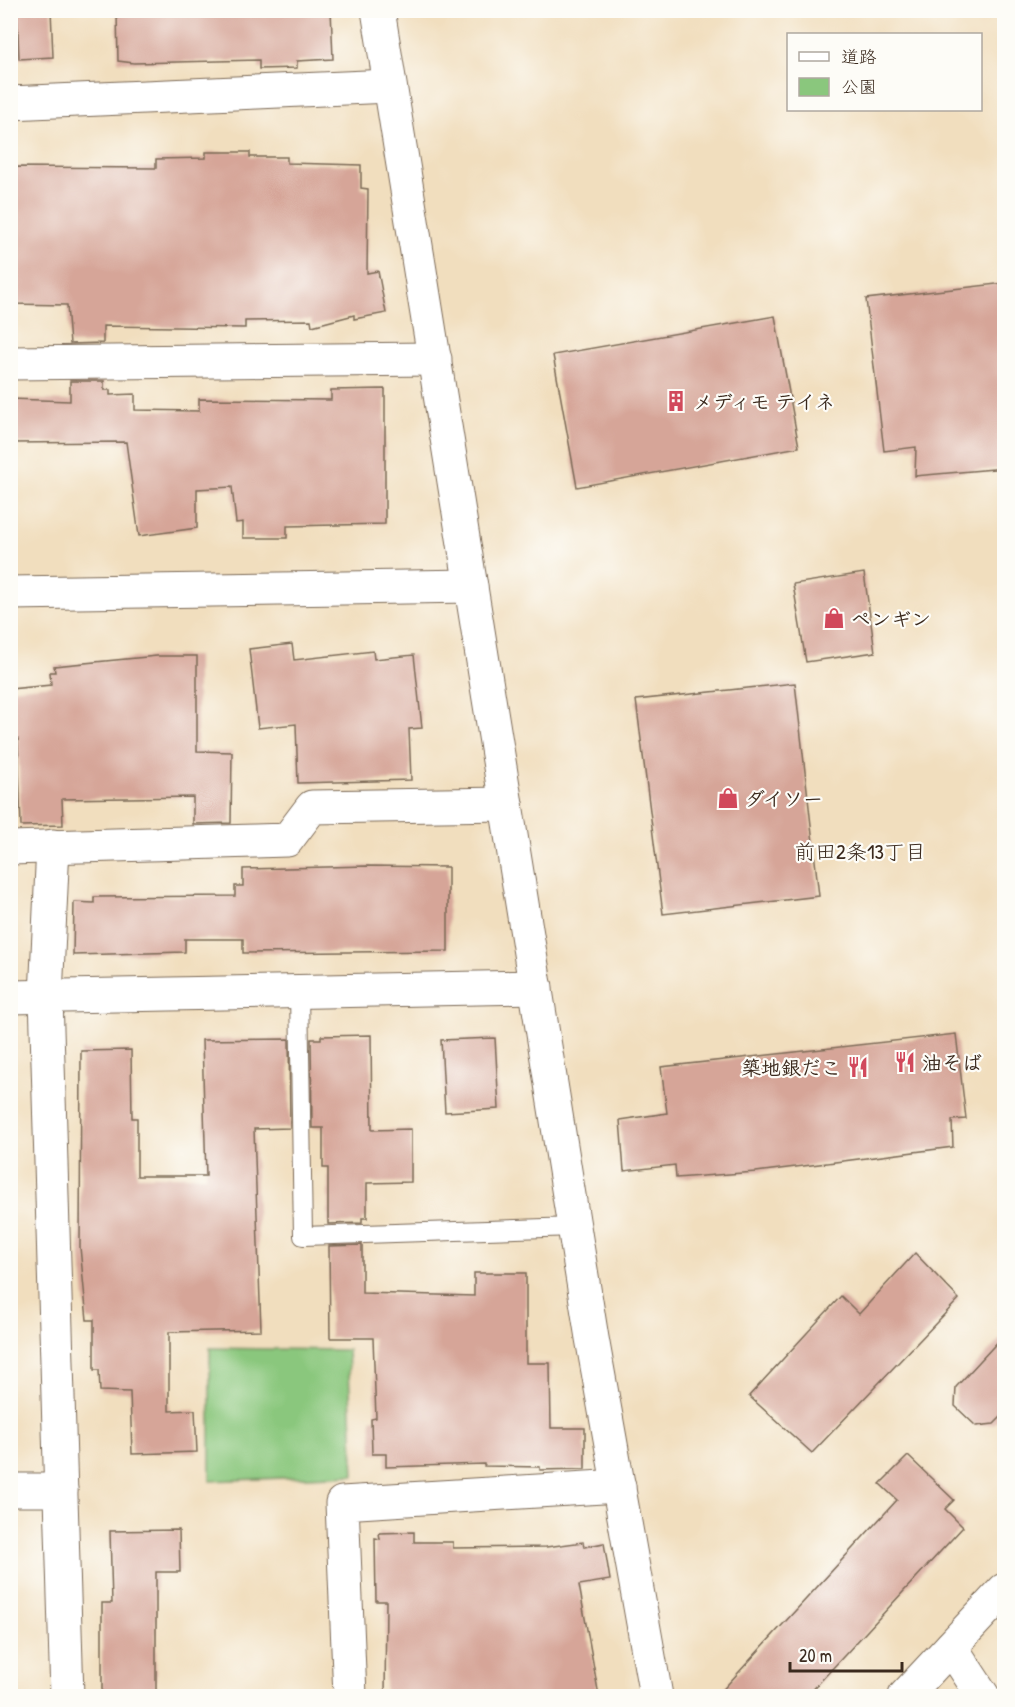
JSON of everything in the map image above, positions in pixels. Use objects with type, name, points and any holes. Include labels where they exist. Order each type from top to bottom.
[{"type":"street","points":[[378,10],[574,1227],[656,1696]]},
{"type":"street","points":[[10,103],[389,86]]},
{"type":"street","points":[[10,363],[435,359]]},
{"type":"street","points":[[10,593],[471,586]]},
{"type":"street","points":[[10,848],[287,840],[312,807],[506,804]]},
{"type":"street","points":[[53,846],[46,996],[67,1696]]},
{"type":"street","points":[[10,997],[536,987]]},
{"type":"street","points":[[350,1696],[342,1503],[619,1486]]},
{"type":"street","points":[[10,1490],[61,1490]]},
{"type":"street","points":[[905,1696],[1005,1590]]},
{"type":"street","points":[[951,1647],[983,1696]]},
{"type":"lane","points":[[299,991],[303,1236],[574,1227]]},
{"type":"green space","points":[[210,1348],[348,1350],[354,1475],[210,1481]]},
{"type":"building","points":[[17,10],[51,10],[53,57],[19,59]]},
{"type":"building","points":[[133,10],[331,10],[333,59],[297,61],[297,68],[259,69],[259,60],[134,63],[118,61],[117,13]]},
{"type":"building","points":[[206,152],[250,152],[250,157],[287,157],[287,163],[361,165],[361,188],[368,189],[367,273],[378,271],[386,313],[354,319],[354,315],[312,326],[311,320],[245,321],[245,328],[103,326],[103,343],[70,344],[67,305],[10,304],[10,167],[156,168],[156,159],[206,158]]},
{"type":"building","points":[[1005,283],[1005,468],[915,476],[916,447],[884,451],[866,299]]},
{"type":"building","name":"メディモ テイネ","points":[[775,316],[799,447],[577,487],[553,355]]},
{"type":"building","points":[[70,381],[104,381],[104,390],[110,390],[110,395],[135,394],[135,410],[199,411],[199,399],[331,400],[331,390],[385,389],[385,524],[287,526],[287,538],[243,538],[243,522],[236,523],[232,487],[197,489],[197,528],[139,536],[126,442],[10,443],[10,399],[70,401]]},
{"type":"building","name":"ペンギン","points":[[864,573],[875,652],[806,662],[793,584]]},
{"type":"building","points":[[292,644],[294,660],[373,651],[374,659],[414,655],[422,728],[409,729],[411,780],[298,783],[296,724],[258,728],[249,649]]},
{"type":"building","points":[[157,656],[197,656],[197,751],[232,752],[231,823],[193,824],[193,797],[62,799],[63,825],[21,826],[18,739],[10,739],[10,689],[51,685],[50,672],[55,672],[54,666]]},
{"type":"building","name":"ダイソー","points":[[795,683],[819,896],[663,914],[636,700]]},
{"type":"building","points":[[448,867],[448,951],[243,953],[243,939],[185,939],[185,952],[73,955],[74,902],[94,903],[94,897],[235,896],[235,886],[243,886],[243,869]]},
{"type":"building","points":[[956,1034],[966,1119],[952,1120],[953,1147],[756,1172],[676,1178],[675,1165],[624,1171],[620,1120],[667,1113],[661,1067]]},
{"type":"building","points":[[371,1035],[372,1130],[411,1129],[411,1182],[367,1183],[367,1218],[362,1218],[362,1223],[328,1224],[328,1168],[323,1168],[323,1128],[312,1128],[311,1039],[321,1039],[321,1036]]},
{"type":"building","points":[[495,1038],[499,1109],[445,1112],[441,1040]]},
{"type":"building","points":[[289,1039],[290,1128],[254,1129],[261,1330],[169,1332],[169,1411],[195,1410],[197,1452],[132,1454],[130,1392],[100,1391],[99,1370],[94,1370],[94,1320],[87,1320],[80,1247],[81,1051],[131,1050],[132,1118],[137,1118],[137,1176],[206,1176],[202,1040]]},
{"type":"building","points":[[362,1245],[362,1293],[474,1296],[474,1273],[526,1273],[526,1363],[550,1363],[551,1428],[585,1428],[585,1469],[540,1470],[540,1467],[484,1466],[484,1464],[386,1467],[386,1454],[372,1454],[371,1419],[376,1418],[373,1338],[330,1338],[329,1246]]},
{"type":"building","points":[[915,1253],[959,1299],[812,1453],[749,1396],[841,1296],[859,1314]]},
{"type":"building","points":[[1005,1334],[1005,1413],[994,1424],[976,1426],[955,1406],[956,1387]]},
{"type":"building","points":[[908,1456],[954,1500],[945,1509],[963,1527],[807,1696],[717,1696],[897,1500],[880,1484]]},
{"type":"building","points":[[179,1530],[180,1572],[156,1572],[156,1696],[102,1696],[102,1603],[112,1603],[110,1531]]},
{"type":"building","points":[[414,1532],[414,1542],[453,1542],[453,1548],[546,1547],[583,1542],[584,1547],[604,1543],[610,1580],[579,1585],[599,1696],[385,1696],[386,1601],[376,1601],[375,1538],[380,1539],[379,1533]]},
{"type":"place","name":"メディモ テイネ","points":[[676,401]]},
{"type":"place","name":"ペンギン","points":[[834,618]]},
{"type":"place","name":"ダイソー","points":[[728,798]]},
{"type":"place","name":"油そば","points":[[905,1062]]},
{"type":"place","name":"築地銀だこ","points":[[858,1067]]},
{"type":"district","name":"前田2条13丁目","points":[[860,851]]}]
